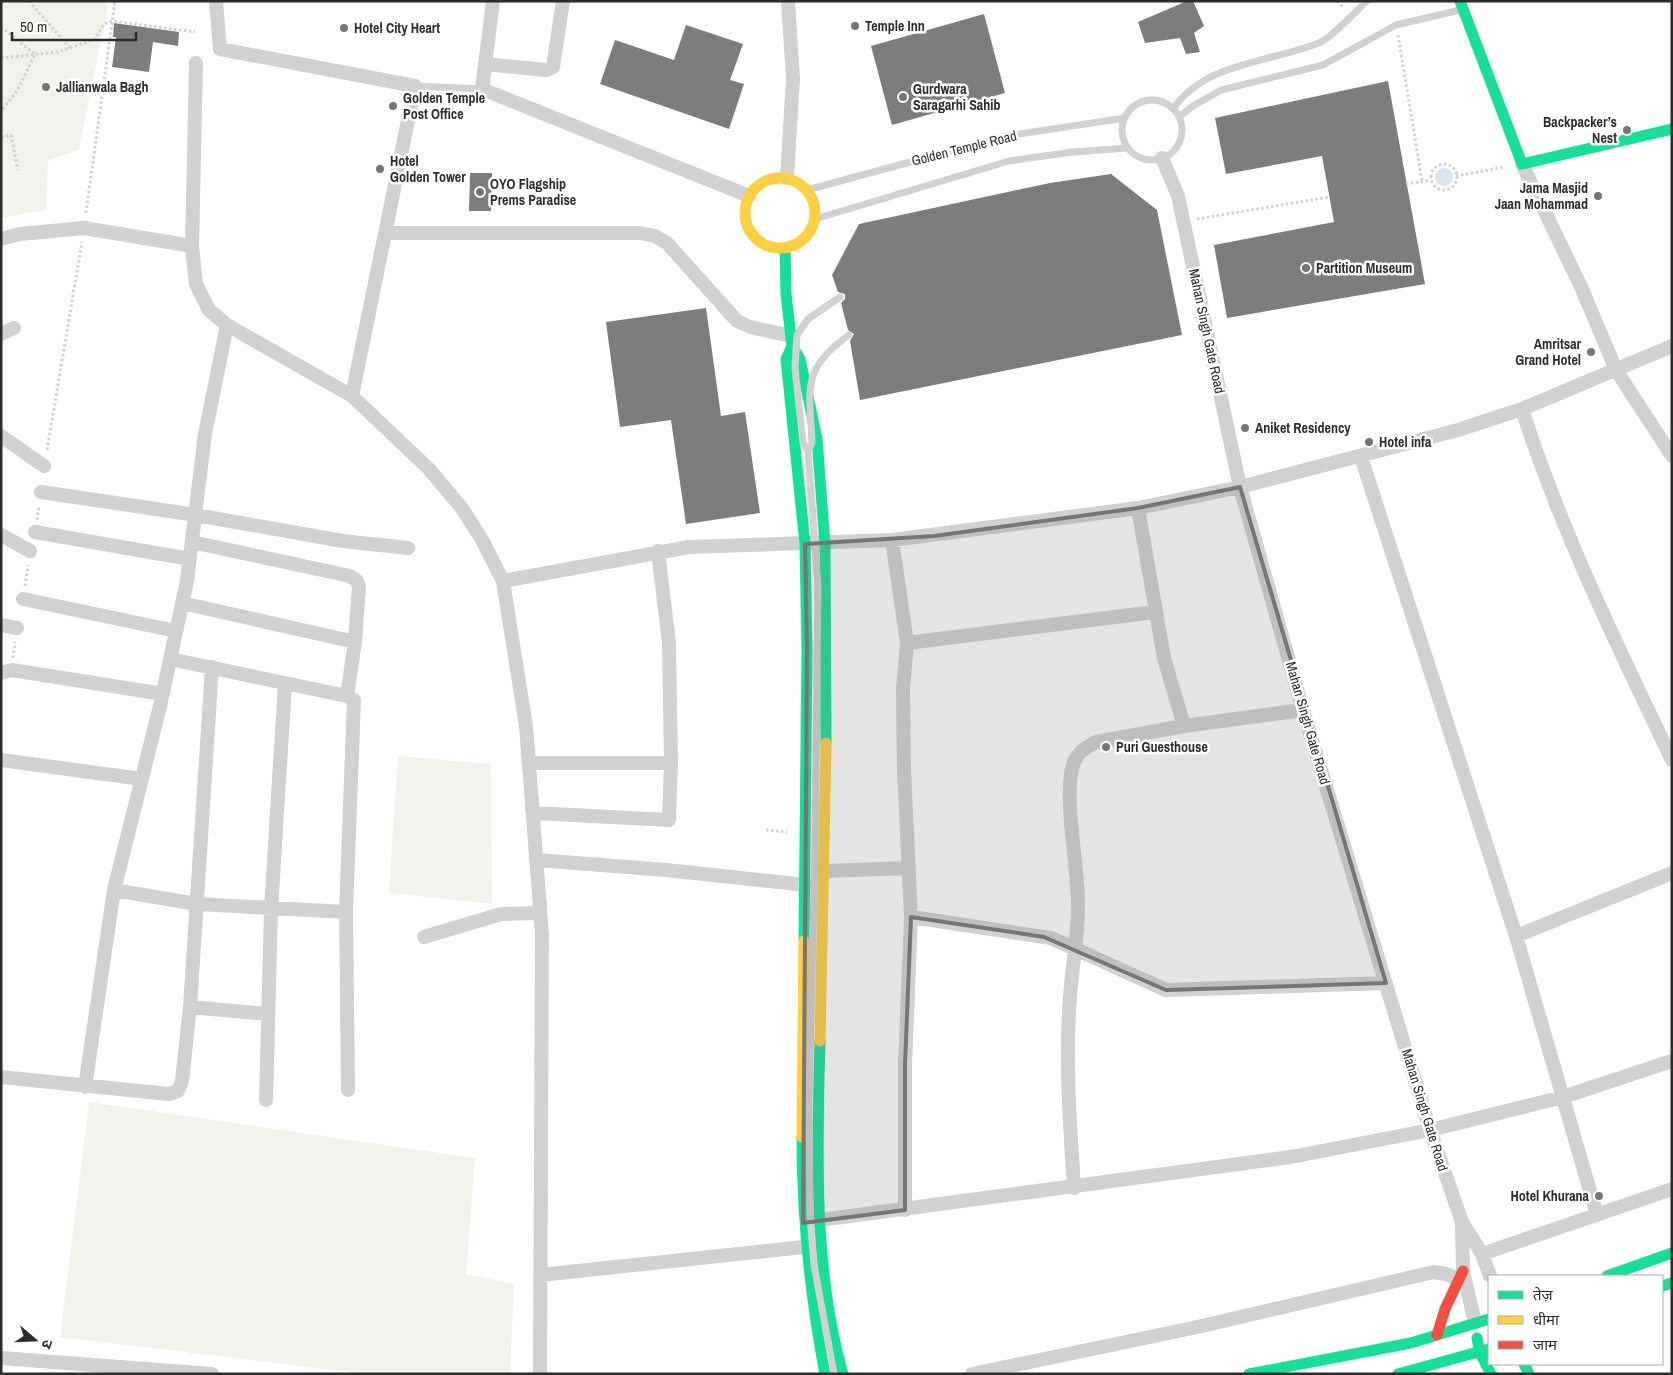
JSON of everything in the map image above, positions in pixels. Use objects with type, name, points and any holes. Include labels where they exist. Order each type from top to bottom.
[{"type":"street","points":[[216,1],[220,49],[415,86],[352,396]]},
{"type":"street","points":[[493,1],[482,90],[749,196]]},
{"type":"street","points":[[485,64],[546,70],[554,67],[562,1]]},
{"type":"street","points":[[787,178],[793,79],[788,1]]},
{"type":"street","points":[[1462,5],[1522,164],[1582,289],[1616,370],[1672,456]]},
{"type":"street","points":[[196,63],[192,246],[196,284],[209,310],[227,325],[352,396],[429,469],[461,507],[482,538],[503,581],[526,726],[542,934],[540,1374]]},
{"type":"street","points":[[1522,164],[1672,129]]},
{"type":"street","name":"Mahan Singh Gate Road","points":[[1162,158],[1178,196],[1240,487],[1303,710],[1430,1130],[1462,1222],[1482,1254],[1490,1275]]},
{"type":"street","points":[[787,178],[798,182],[807,190],[814,204],[815,219],[811,230],[804,239],[785,249],[768,246],[754,238],[745,218],[749,196],[765,181],[787,178]]},
{"type":"street","points":[[1,239],[20,234],[84,228],[192,246]]},
{"type":"street","points":[[386,233],[640,234],[655,236],[667,243],[738,321],[791,341],[800,359],[817,439],[825,544],[827,636],[818,1111],[821,1245],[836,1350],[842,1374]]},
{"type":"street","points":[[785,249],[791,341],[786,359],[805,544],[808,650],[803,1222],[804,1247],[812,1304],[825,1374]]},
{"type":"street","points":[[85,1086],[114,890],[142,779],[182,604],[196,515],[205,434],[227,325]]},
{"type":"street","points":[[1,334],[14,328]]},
{"type":"street","points":[[503,581],[582,568],[658,551],[734,545],[825,544],[892,540],[1138,508],[1240,487],[1362,457],[1522,409],[1672,346]]},
{"type":"street","points":[[1522,409],[1541,469],[1594,595],[1672,760]]},
{"type":"street","points":[[1,436],[44,466]]},
{"type":"street","points":[[1362,457],[1516,936],[1597,1215]]},
{"type":"street","points":[[40,492],[196,515],[344,540],[408,548]]},
{"type":"street","points":[[1138,508],[1164,658],[1184,726]]},
{"type":"street","points":[[35,532],[190,559]]},
{"type":"street","points":[[1,535],[30,551]]},
{"type":"street","points":[[892,540],[907,643],[903,689],[912,917],[905,1065],[905,1210]]},
{"type":"street","points":[[192,542],[341,574],[356,580],[359,586],[356,642],[347,696]]},
{"type":"street","points":[[534,813],[669,820],[671,763],[669,643],[658,551]]},
{"type":"street","points":[[23,599],[176,631]]},
{"type":"street","points":[[182,604],[356,642]]},
{"type":"street","points":[[907,643],[1155,612]]},
{"type":"street","points":[[1,625],[17,628]]},
{"type":"street","points":[[170,659],[347,696],[354,700],[346,912],[348,1090]]},
{"type":"street","points":[[1,1077],[168,1094],[178,1091],[182,1081],[190,1007],[212,667]]},
{"type":"street","points":[[1,672],[12,670],[162,694]]},
{"type":"street","points":[[266,1100],[271,910],[285,683]]},
{"type":"street","points":[[1074,1188],[1067,1072],[1070,997],[1076,948],[1078,905],[1071,790],[1074,762],[1085,748],[1096,742],[1184,726],[1303,710]]},
{"type":"street","points":[[1,760],[142,779]]},
{"type":"street","points":[[530,763],[671,763]]},
{"type":"street","points":[[537,860],[666,870],[806,885]]},
{"type":"street","points":[[824,871],[909,868]]},
{"type":"street","points":[[1516,936],[1672,873]]},
{"type":"street","points":[[114,890],[197,904],[271,910],[346,912]]},
{"type":"street","points":[[424,937],[493,916],[540,913]]},
{"type":"street","points":[[912,917],[1051,938],[1166,990],[1386,983]]},
{"type":"street","points":[[190,1007],[267,1014]]},
{"type":"street","points":[[803,1222],[1074,1188],[1291,1158],[1430,1130],[1563,1098],[1672,1062]]},
{"type":"street","points":[[1482,1254],[1672,1189]]},
{"type":"street","points":[[1462,1222],[1460,1275],[1488,1364]]},
{"type":"street","points":[[540,1275],[821,1245]]},
{"type":"street","points":[[1610,1275],[1672,1253]]},
{"type":"street","points":[[972,1374],[1193,1328],[1434,1272],[1460,1275]]},
{"type":"street","points":[[1436,1335],[1444,1309],[1460,1275]]},
{"type":"street","points":[[1249,1374],[1412,1343],[1488,1319]]},
{"type":"street","points":[[1398,1374],[1484,1351]]},
{"type":"street","points":[[1,1358],[212,1374]]},
{"type":"street","points":[[1416,1370],[1428,1374]]},
{"type":"lane","points":[[1173,109],[1181,97],[1219,72],[1322,42],[1366,1]]},
{"type":"lane","points":[[1179,117],[1193,106],[1221,90],[1323,65],[1396,25],[1462,5]]},
{"type":"lane","points":[[415,86],[482,90]]},
{"type":"lane","points":[[1146,100],[1156,100],[1173,109],[1179,117],[1181,136],[1177,146],[1162,158],[1143,159],[1128,148],[1122,133],[1124,118],[1130,110],[1146,100]]},
{"type":"lane","name":"Golden Temple Road","points":[[807,190],[1006,136],[1124,118]]},
{"type":"lane","name":"Golden Temple Road","points":[[815,219],[1009,162],[1073,152],[1128,148]]},
{"type":"lane","points":[[834,1374],[814,1265],[810,1216],[809,1100],[815,848],[818,586],[808,451],[803,443],[795,368],[797,335],[808,319],[840,297]]},
{"type":"lane","points":[[808,451],[812,443],[810,379],[824,355],[849,335]]},
{"type":"path","points":[[29,1],[70,48]]},
{"type":"path","points":[[85,222],[115,1]]},
{"type":"path","points":[[1,58],[58,52],[70,48],[95,39],[104,24],[112,20],[195,32]]},
{"type":"path","points":[[1396,25],[1422,181]]},
{"type":"path","points":[[1,27],[35,54]]},
{"type":"path","points":[[1,111],[17,91],[35,54]]},
{"type":"path","points":[[1,137],[11,135],[18,170]]},
{"type":"path","points":[[1442,164],[1452,167],[1456,176],[1455,185],[1443,191],[1437,189],[1431,180],[1432,170],[1442,164]]},
{"type":"path","points":[[1456,176],[1522,164]]},
{"type":"path","points":[[1406,184],[1431,180]]},
{"type":"path","points":[[1184,222],[1329,197]]},
{"type":"highlighted area","points":[[1240,487],[1386,983],[1166,990],[1044,937],[911,917],[905,1065],[905,1210],[803,1223],[807,650],[805,544],[934,536],[1138,508]]},
{"type":"shaded area","name":"Jallianwala Bagh","points":[[1,1],[109,1],[79,149],[48,161],[46,210],[1,218]]},
{"type":"shaded area","points":[[1444,168],[1450,171],[1453,177],[1450,183],[1444,186],[1438,183],[1435,177],[1438,171]]},
{"type":"shaded area","points":[[398,756],[491,764],[492,904],[389,893]]},
{"type":"shaded area","points":[[89,1102],[475,1158],[466,1274],[514,1284],[510,1374],[367,1374],[60,1337]]},
{"type":"building","points":[[1187,1],[1193,1],[1204,26],[1194,33],[1200,52],[1186,54],[1180,38],[1145,43],[1138,22]]},
{"type":"building","points":[[984,14],[1005,93],[892,125],[871,46]]},
{"type":"building","points":[[114,23],[179,32],[178,46],[153,42],[149,72],[112,67],[116,37],[113,37]]},
{"type":"building","points":[[686,25],[743,44],[730,80],[744,84],[729,129],[600,84],[615,40],[674,60]]},
{"type":"building","points":[[1388,81],[1425,284],[1227,318],[1214,245],[1334,222],[1322,156],[1226,174],[1215,118]]},
{"type":"building","name":"OYO Flagship Prems Paradise","points":[[470,173],[492,173],[491,211],[469,211]]},
{"type":"building","points":[[1111,174],[1157,210],[1182,335],[860,400],[850,341],[854,334],[848,330],[841,303],[845,299],[845,294],[838,292],[832,275],[859,224],[1050,183]]},
{"type":"building","points":[[706,308],[721,416],[745,412],[760,513],[686,524],[671,420],[620,427],[606,322]]},
{"type":"traffic: fast","points":[[1460,1],[1522,164],[1672,129]]},
{"type":"traffic: fast","points":[[785,249],[786,294],[792,346],[800,359],[817,439],[825,544],[826,743]]},
{"type":"traffic: fast","points":[[792,346],[786,359],[805,544],[807,650],[804,941]]},
{"type":"traffic: fast","points":[[820,1041],[818,1124],[819,1209],[826,1294],[833,1335],[843,1374]]},
{"type":"traffic: fast","points":[[802,1137],[803,1197],[808,1256],[825,1374]]},
{"type":"traffic: fast","points":[[1610,1275],[1672,1253]]},
{"type":"traffic: fast","points":[[1663,1286],[1672,1283]]},
{"type":"traffic: fast","points":[[1249,1374],[1411,1343],[1488,1319]]},
{"type":"traffic: fast","points":[[1477,1338],[1480,1353],[1491,1374]]},
{"type":"traffic: fast","points":[[1398,1374],[1488,1349]]},
{"type":"traffic: fast","points":[[1524,1365],[1529,1374]]},
{"type":"traffic: slow","points":[[780,178],[793,181],[805,188],[812,200],[815,213],[812,226],[805,238],[793,245],[780,248],[767,245],[755,238],[748,226],[745,213],[748,200],[755,188],[767,181],[780,178]]},
{"type":"traffic: slow","points":[[820,1041],[826,743]]},
{"type":"traffic: slow","points":[[802,1137],[804,941]]},
{"type":"traffic: jam","points":[[1437,1335],[1445,1309],[1463,1271]]},
{"type":"place","name":"Temple Inn","points":[[855,26]]},
{"type":"place","name":"Hotel City Heart","points":[[344,28]]},
{"type":"place","name":"Jallianwala Bagh","points":[[46,87]]},
{"type":"place","name":"Gurdwara Saragarhi Sahib","points":[[903,97]]},
{"type":"place","name":"Golden Temple Post Office","points":[[393,106]]},
{"type":"place","name":"Backpacker’s Nest","points":[[1627,130]]},
{"type":"place","name":"Hotel Golden Tower","points":[[380,169]]},
{"type":"place","name":"OYO Flagship Prems Paradise","points":[[480,192]]},
{"type":"place","name":"Jama Masjid Jaan Mohammad","points":[[1598,196]]},
{"type":"place","name":"Partition Museum","points":[[1306,268]]},
{"type":"place","name":"Amritsar Grand Hotel","points":[[1591,352]]},
{"type":"place","name":"Aniket Residency","points":[[1245,428]]},
{"type":"place","name":"Hotel infa","points":[[1369,442]]},
{"type":"place","name":"Puri Guesthouse","points":[[1106,747]]},
{"type":"place","name":"Hotel Khurana","points":[[1599,1196]]}]
